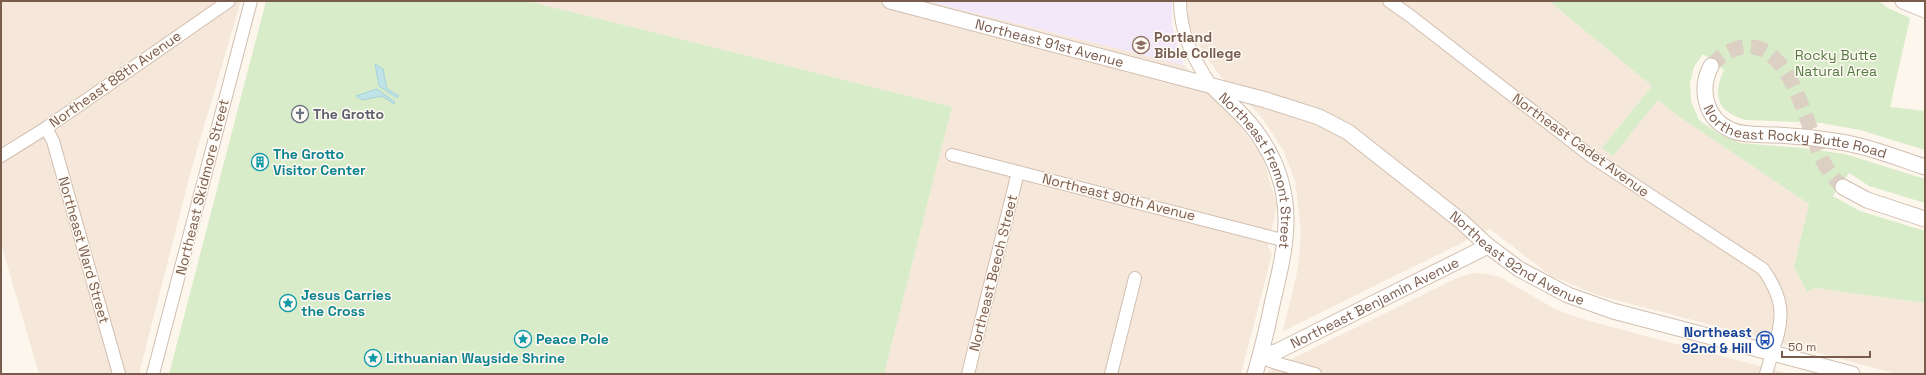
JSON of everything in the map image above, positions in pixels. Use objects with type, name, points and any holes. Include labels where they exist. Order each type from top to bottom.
[{"type":"street","name":"Northeast 88th Avenue","points":[[1,156],[46,128],[229,1]]},
{"type":"street","name":"Northeast Skidmore Street","points":[[154,374],[251,1]]},
{"type":"street","name":"Northeast 91st Avenue","points":[[890,1],[1210,84]]},
{"type":"street","name":"Northeast Fremont Street","points":[[1180,1],[1180,15],[1186,41],[1194,59],[1210,84],[1252,126],[1269,152],[1284,188],[1287,212],[1286,241],[1255,374]]},
{"type":"street","name":"Northeast Cadet Avenue","points":[[1389,1],[1592,156],[1763,269],[1775,288],[1781,308],[1777,342],[1772,353]]},
{"type":"street","points":[[1903,1],[1925,10]]},
{"type":"street","name":"Northeast Rocky Butte Road","points":[[1711,66],[1705,84],[1706,104],[1713,117],[1730,130],[1744,133],[1803,137],[1848,143],[1925,167]]},
{"type":"street","name":"Northeast 92nd Avenue","points":[[1210,84],[1287,105],[1333,123],[1377,154],[1461,221],[1488,246],[1529,275],[1582,301],[1613,311],[1852,374]]},
{"type":"street","name":"Northeast Ward Street","points":[[46,128],[53,141],[119,374]]},
{"type":"street","name":"Northeast 90th Avenue","points":[[952,155],[1286,241]]},
{"type":"street","name":"Northeast Beech Street","points":[[969,374],[1018,172]]},
{"type":"street","points":[[1843,187],[1875,202],[1925,219]]},
{"type":"street","name":"Northeast Benjamin Avenue","points":[[1260,357],[1278,351],[1488,246]]},
{"type":"street","points":[[1111,374],[1135,278]]},
{"type":"street","points":[[1766,374],[1772,353]]},
{"type":"street","points":[[1260,357],[1276,364],[1315,374]]},
{"type":"shaded area","points":[[1,1],[241,1],[192,167],[139,374],[39,374],[1,244]]},
{"type":"shaded area","points":[[527,1],[926,1],[1184,65],[1226,108],[1262,155],[1277,205],[1268,247],[1272,254],[1241,374],[884,374],[952,107]]},
{"type":"shaded area","name":"Portland Bible College","points":[[926,1],[1172,1],[1172,25],[1184,65]]},
{"type":"shaded area","points":[[1187,1],[1549,1],[1652,86],[1602,148],[1613,156],[1658,100],[1681,118],[1809,204],[1794,267],[1807,292],[1815,288],[1925,303],[1925,374],[1898,374],[1597,295],[1551,276],[1490,229],[1283,331],[1298,268],[1301,231],[1295,181],[1283,150],[1260,115],[1220,76],[1194,37],[1189,22]]},
{"type":"shaded area","points":[[1472,273],[1500,277],[1555,309],[1582,319],[1789,374],[1268,374],[1269,370],[1457,278]]},
{"type":"green space","points":[[266,1],[527,1],[952,107],[884,374],[169,374]]},
{"type":"green space","name":"Rocky Butte Natural Area","points":[[1549,1],[1879,1],[1888,8],[1910,18],[1890,107],[1925,111],[1925,150],[1860,130],[1821,123],[1746,120],[1736,117],[1723,108],[1718,95],[1720,79],[1724,70],[1703,54],[1694,67],[1690,83],[1691,101],[1699,120],[1719,134],[1740,143],[1802,148],[1845,154],[1925,179],[1925,203],[1869,186],[1849,173],[1833,196],[1860,211],[1925,231],[1925,303],[1815,288],[1807,292],[1794,267],[1809,204],[1681,118],[1658,100],[1613,156],[1602,148],[1652,86]]},
{"type":"water","points":[[375,64],[383,69],[387,89],[399,96],[397,98],[379,86]]},
{"type":"water","points":[[377,89],[395,102],[394,104],[382,96],[363,100],[356,96]]},
{"type":"tunnel","points":[[1711,66],[1725,54],[1742,47],[1759,48],[1774,57],[1785,72],[1795,90],[1826,167],[1837,182],[1843,187]]},
{"type":"place","name":"Portland Bible College","points":[[1141,45]]},
{"type":"place","name":"The Grotto","points":[[300,114]]},
{"type":"place","name":"The Grotto Visitor Center","points":[[260,162]]},
{"type":"place","name":"Jesus Carries the Cross","points":[[288,303]]},
{"type":"place","name":"Peace Pole","points":[[523,339]]},
{"type":"place","name":"Northeast 92nd & Hill","points":[[1765,340]]},
{"type":"place","name":"Lithuanian Wayside Shrine","points":[[373,358]]}]
